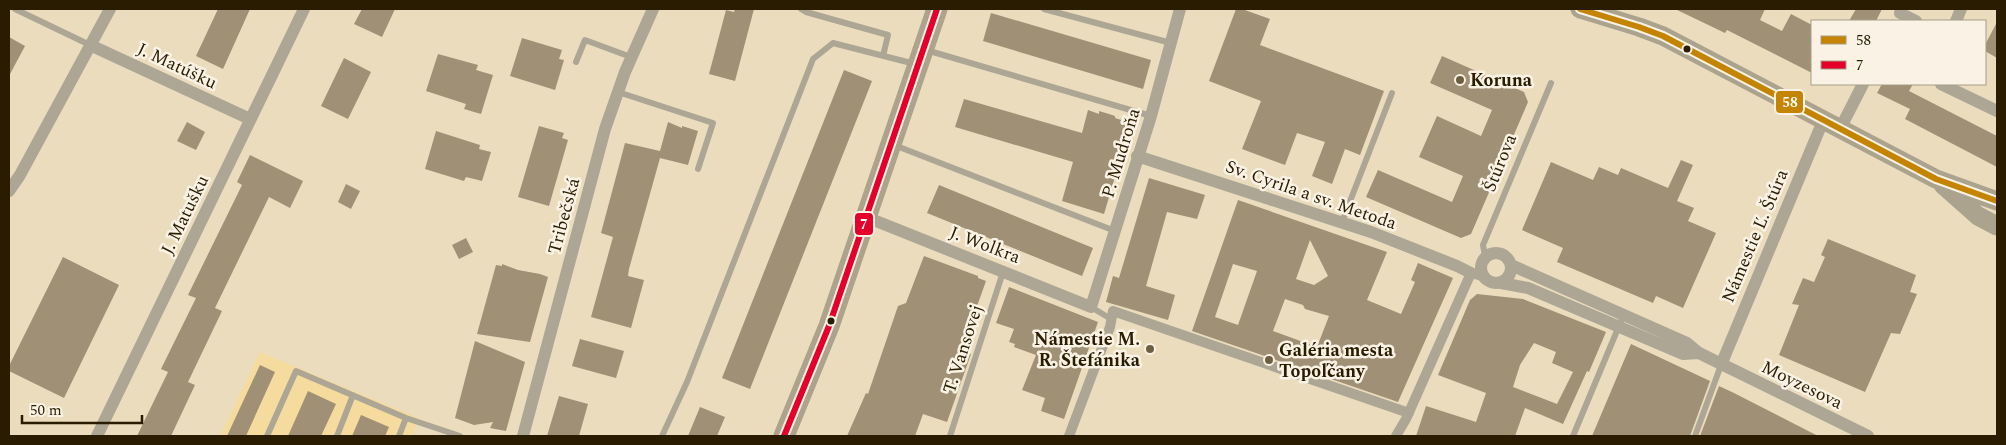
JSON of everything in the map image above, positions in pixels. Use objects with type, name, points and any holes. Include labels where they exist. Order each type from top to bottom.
[{"type":"main road","points":[[784,436],[829,326],[937,9]]},
{"type":"main road","points":[[1580,9],[1663,36],[1936,179],[1997,201]]},
{"type":"main road","points":[[1936,179],[1978,216],[1997,226]]},
{"type":"street","points":[[9,191],[20,176],[110,9]]},
{"type":"street","name":"J. Matušku","points":[[97,436],[304,9]]},
{"type":"street","name":"Tribečská","points":[[523,436],[605,129],[631,57],[653,9]]},
{"type":"street","name":"P. Mudroňa","points":[[1090,307],[1151,116],[1180,9]]},
{"type":"street","points":[[1899,14],[1914,20]]},
{"type":"street","name":"J. Matúšku","points":[[90,45],[250,119]]},
{"type":"street","name":"Námestie Ľ. Štúra","points":[[1721,365],[1831,125],[1862,85]]},
{"type":"street","points":[[1944,85],[1997,111]]},
{"type":"street","name":"Sv. Cyrila a sv. Metoda","points":[[1137,156],[1342,222],[1440,259],[1477,275],[1490,283],[1528,288],[1682,354],[1699,353]]},
{"type":"street","name":"J. Wolkra","points":[[866,218],[1004,271],[1090,307]]},
{"type":"street","name":"Sv. Cyrila a sv. Metoda","points":[[1485,256],[1496,252],[1506,256],[1511,265],[1688,343],[1699,353],[1721,365]]},
{"type":"street","points":[[1396,436],[1485,256]]},
{"type":"street","points":[[1501,283],[1509,276],[1511,265]]},
{"type":"street","points":[[1069,436],[1110,327],[1113,311],[1407,416]]},
{"type":"street","name":"Moyzesova","points":[[1721,365],[1868,436]]},
{"type":"lane","points":[[16,9],[90,45]]},
{"type":"lane","points":[[801,9],[888,35],[883,56]]},
{"type":"lane","points":[[1044,9],[1171,43]]},
{"type":"lane","points":[[576,62],[585,40],[631,57]]},
{"type":"lane","points":[[662,436],[687,382],[813,59],[833,43],[883,56],[920,57],[1151,116]]},
{"type":"lane","name":"Štúrova","points":[[1485,256],[1483,246],[1551,83]]},
{"type":"lane","points":[[618,92],[713,123],[698,169]]},
{"type":"lane","points":[[1342,222],[1392,93]]},
{"type":"lane","points":[[891,144],[920,153],[1115,231]]},
{"type":"lane","name":"T. Vansovej","points":[[950,436],[1004,271]]},
{"type":"lane","points":[[1090,307],[1111,319]]},
{"type":"lane","points":[[1574,436],[1624,314]]},
{"type":"lane","points":[[1694,436],[1721,365]]},
{"type":"lane","points":[[267,436],[296,371],[406,418],[450,435],[460,436]]},
{"type":"lane","points":[[336,436],[353,395]]},
{"type":"lane","points":[[399,436],[406,418]]},
{"type":"shaded area","points":[[260,352],[419,418],[412,436],[220,436]]},
{"type":"building","points":[[218,9],[250,9],[223,69],[196,56]]},
{"type":"building","points":[[362,9],[395,9],[382,37],[354,24]]},
{"type":"building","points":[[735,9],[754,9],[735,81],[709,74],[726,10],[734,12]]},
{"type":"building","points":[[1236,9],[1242,9],[1270,19],[1260,45],[1384,91],[1360,155],[1345,149],[1332,184],[1312,176],[1325,142],[1297,133],[1285,165],[1242,149],[1261,101],[1209,81]]},
{"type":"building","points":[[1675,9],[1765,9],[1760,20],[1782,31],[1791,14],[1811,24],[1811,72],[1727,30],[1725,33]]},
{"type":"building","points":[[1856,9],[1882,9],[1876,20],[1850,20]]},
{"type":"building","points":[[991,13],[1151,60],[1143,89],[983,41]]},
{"type":"building","points":[[1997,22],[1997,58],[1986,52],[1986,43]]},
{"type":"building","points":[[9,37],[25,46],[9,76]]},
{"type":"building","points":[[522,38],[562,50],[559,59],[564,60],[555,90],[510,76]]},
{"type":"building","points":[[438,54],[478,65],[476,70],[493,75],[481,114],[464,109],[466,104],[426,91]]},
{"type":"building","points":[[1442,56],[1524,92],[1528,102],[1471,234],[1461,238],[1366,197],[1378,170],[1452,202],[1463,176],[1419,157],[1437,116],[1481,136],[1492,110],[1430,83]]},
{"type":"building","points":[[344,58],[371,72],[348,119],[321,106]]},
{"type":"building","points":[[844,70],[872,81],[750,389],[722,378]]},
{"type":"building","points":[[1881,85],[1912,85],[1909,91],[1997,136],[1997,167],[1905,119],[1910,109],[1877,93]]},
{"type":"building","points":[[964,99],[1082,133],[1088,110],[1099,114],[1099,111],[1109,114],[1131,123],[1104,214],[1062,201],[1073,162],[955,127]]},
{"type":"building","points":[[187,122],[205,132],[196,150],[177,141]]},
{"type":"building","points":[[668,122],[682,128],[682,126],[698,131],[688,165],[660,158],[629,269],[628,276],[644,280],[631,328],[591,317],[613,237],[601,233],[625,143],[660,151]]},
{"type":"building","points":[[539,126],[564,133],[562,138],[568,140],[549,206],[518,197]]},
{"type":"building","points":[[436,131],[480,145],[479,149],[491,152],[482,181],[466,177],[464,181],[425,169]]},
{"type":"building","points":[[250,155],[303,181],[290,208],[269,197],[215,308],[222,311],[188,382],[195,385],[171,436],[137,436],[168,372],[161,369],[196,298],[188,295],[242,185],[237,182]]},
{"type":"building","points":[[1681,160],[1693,165],[1677,201],[1694,208],[1688,221],[1716,233],[1683,308],[1656,296],[1653,303],[1557,262],[1563,248],[1522,230],[1551,162],[1593,180],[1599,167],[1618,175],[1621,168],[1668,188]]},
{"type":"building","points":[[1149,178],[1205,195],[1197,219],[1167,212],[1146,286],[1175,295],[1168,320],[1106,302],[1113,276],[1119,278]]},
{"type":"building","points":[[346,184],[360,191],[351,209],[338,202]]},
{"type":"building","points":[[939,185],[1093,248],[1082,276],[927,213]]},
{"type":"building","points":[[1238,200],[1387,252],[1367,300],[1401,314],[1415,282],[1411,280],[1418,263],[1453,278],[1398,402],[1192,331]],"holes":[[[1310,240],[1328,276],[1314,285],[1296,279]],[[1233,264],[1257,271],[1238,325],[1215,317]],[[1285,299],[1303,305],[1305,309],[1329,316],[1317,347],[1273,331]]]},
{"type":"building","points":[[466,238],[473,252],[459,259],[452,245]]},
{"type":"building","points":[[1828,239],[1916,275],[1910,292],[1917,294],[1900,334],[1891,333],[1865,392],[1779,355],[1799,305],[1792,304],[1803,278],[1814,282],[1825,257],[1821,255]]},
{"type":"building","points":[[924,256],[978,276],[978,278],[986,281],[961,351],[971,354],[947,422],[923,414],[915,436],[847,436],[866,393],[868,394],[898,306],[906,303]]},
{"type":"building","points":[[63,257],[119,285],[64,398],[9,371],[9,366]]},
{"type":"building","points":[[502,264],[548,277],[530,342],[477,334],[496,265],[502,266]]},
{"type":"building","points":[[1009,287],[1098,322],[1064,419],[1041,411],[1045,398],[1022,390],[1036,355],[1014,347],[1015,344],[1009,342],[1014,329],[996,323]]},
{"type":"building","points":[[1477,294],[1523,299],[1606,332],[1589,372],[1587,371],[1563,424],[1525,408],[1515,436],[1416,436],[1426,406],[1476,422],[1486,393],[1438,375],[1470,300]],"holes":[[[1534,343],[1556,352],[1552,363],[1573,372],[1557,404],[1513,387],[1520,365]]]},
{"type":"building","points":[[580,339],[624,351],[616,378],[572,366]]},
{"type":"building","points":[[475,341],[525,362],[506,431],[490,428],[493,422],[474,425],[455,418]]},
{"type":"building","points":[[1631,344],[1710,381],[1690,436],[1592,436]]},
{"type":"building","points":[[260,365],[275,372],[246,436],[227,436]]},
{"type":"building","points":[[1719,386],[1734,393],[1818,436],[1700,436]]},
{"type":"building","points":[[308,391],[336,404],[321,436],[288,436]]},
{"type":"building","points":[[559,396],[588,404],[579,436],[547,436]]},
{"type":"building","points":[[700,407],[725,417],[717,436],[688,436]]},
{"type":"building","points":[[361,415],[389,427],[385,436],[352,436]]},
{"type":"transit line","name":"7","points":[[784,436],[829,326],[937,9]]},
{"type":"transit line","name":"58","points":[[1580,9],[1663,36],[1936,179],[1997,201]]},
{"type":"place","name":"Koruna","points":[[1460,80]]},
{"type":"place","name":"Námestie M. R. Štefánika","points":[[1150,349]]},
{"type":"place","name":"Galéria mesta Topoľčany","points":[[1269,360]]}]
